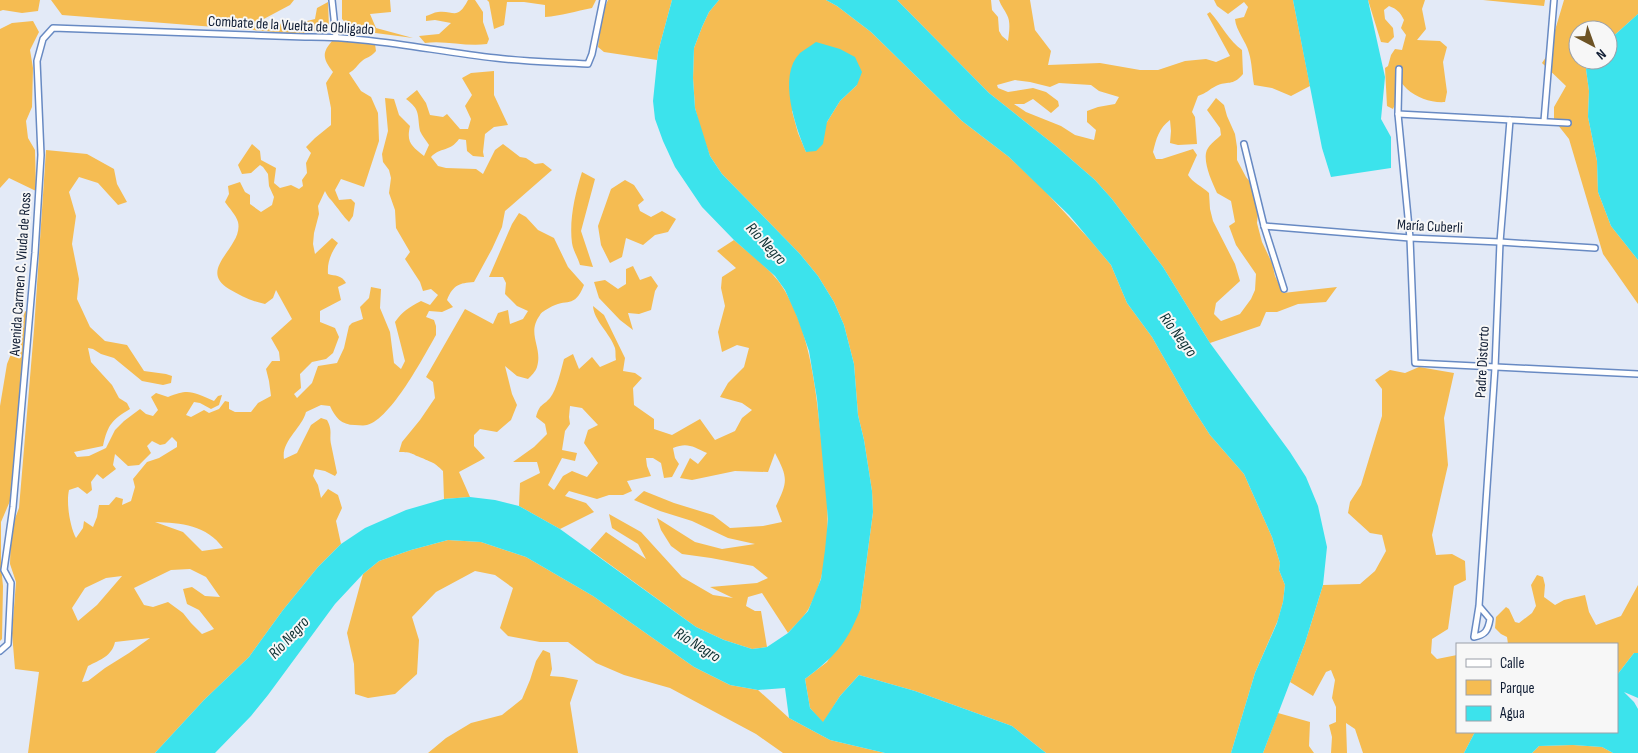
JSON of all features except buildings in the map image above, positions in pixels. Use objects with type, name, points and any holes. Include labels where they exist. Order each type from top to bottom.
[{"type":"street","points":[[332,0],[336,37]]},
{"type":"street","name":"Combate de la Vuelta de Obligado","points":[[53,28],[336,37],[496,58],[588,64],[592,54],[603,0]]},
{"type":"street","points":[[1544,121],[1554,0]]},
{"type":"street","name":"Avenida Carmen C. Viuda de Ross","points":[[0,651],[8,644],[11,582],[4,570],[14,498],[35,253],[41,155],[36,61],[43,39],[53,28]]},
{"type":"street","points":[[1399,70],[1398,114],[1410,238],[1415,363],[1638,374]]},
{"type":"street","points":[[1398,114],[1568,123]]},
{"type":"street","name":"Padre Distorto","points":[[1479,606],[1490,619],[1489,629],[1483,636],[1474,637],[1474,626],[1479,606],[1495,368],[1500,242],[1510,120]]},
{"type":"street","points":[[1244,144],[1264,226],[1284,290]]},
{"type":"street","name":"María Cuberli","points":[[1264,226],[1410,238],[1595,248]]},
{"type":"green space","points":[[0,0],[40,0],[38,11],[22,13],[0,11]]},
{"type":"green space","points":[[51,0],[294,0],[290,5],[260,21],[291,25],[315,19],[317,8],[328,2],[329,28],[302,34],[62,15]]},
{"type":"green space","points":[[342,0],[390,0],[391,12],[370,14],[376,28],[413,38],[353,30],[342,19]]},
{"type":"green space","points":[[468,0],[475,0],[483,12],[483,22],[489,39],[487,44],[425,43],[419,36],[439,34],[451,23],[435,20],[426,21],[426,16],[436,12],[458,12]]},
{"type":"green space","points":[[487,0],[596,0],[592,8],[545,17],[545,5],[507,2],[504,25],[494,29]]},
{"type":"green space","points":[[608,0],[672,0],[657,60],[604,52],[598,47],[603,11]]},
{"type":"green space","points":[[719,0],[826,0],[837,6],[871,32],[962,121],[1009,157],[1043,189],[1111,265],[1127,303],[1152,337],[1192,407],[1210,435],[1244,474],[1272,537],[1280,563],[1279,570],[1285,585],[1283,602],[1278,620],[1255,673],[1231,753],[1046,753],[1012,726],[915,691],[859,675],[840,696],[823,723],[810,708],[805,679],[827,662],[860,610],[873,512],[872,491],[858,415],[854,364],[844,325],[834,302],[818,276],[800,254],[722,174],[710,156],[695,108],[693,78],[694,48],[709,12]],"holes":[[[857,85],[840,101],[827,122],[806,152],[792,111]]]},
{"type":"green space","points":[[897,0],[991,0],[992,10],[998,17],[999,31],[1008,41],[1009,21],[999,0],[1030,0],[1035,30],[1051,51],[1048,65],[1100,63],[1140,70],[1158,70],[1185,61],[1206,59],[1216,62],[1230,56],[1207,14],[1210,12],[1233,42],[1242,50],[1243,74],[1236,81],[1220,84],[1198,96],[1192,112],[1195,117],[1197,144],[1178,145],[1170,143],[1170,120],[1161,130],[1153,152],[1156,159],[1162,159],[1193,149],[1197,155],[1188,175],[1209,193],[1213,221],[1235,264],[1240,281],[1216,303],[1214,314],[1221,321],[1240,314],[1255,290],[1256,274],[1236,245],[1229,226],[1235,222],[1231,201],[1217,193],[1207,168],[1207,150],[1221,135],[1220,128],[1207,110],[1216,98],[1224,105],[1235,134],[1237,160],[1246,177],[1255,188],[1259,204],[1257,223],[1262,242],[1283,293],[1337,287],[1326,302],[1298,304],[1277,312],[1266,312],[1260,326],[1210,343],[1163,267],[1112,199],[1095,180],[1057,147],[989,93]],"holes":[[[1015,80],[1050,87],[1059,83],[1091,85],[1099,91],[1119,97],[1115,104],[1087,111],[1087,122],[1096,130],[1094,140],[1075,135],[1061,126],[1026,112],[1014,104],[1024,104],[1033,99],[1051,113],[1059,106],[1058,101],[1046,92],[1033,88],[1008,92],[998,88],[997,85]]]},
{"type":"green space","points":[[1214,0],[1293,0],[1310,86],[1291,96],[1272,88],[1254,85],[1249,53],[1237,28],[1235,19],[1244,17],[1248,7],[1244,2],[1228,14],[1217,6]]},
{"type":"green space","points":[[1368,0],[1425,0],[1422,9],[1426,29],[1417,40],[1440,41],[1447,47],[1443,62],[1447,92],[1445,102],[1430,101],[1415,95],[1396,77],[1396,102],[1393,109],[1387,106],[1385,68],[1388,66],[1395,49],[1402,50],[1406,35],[1401,28],[1404,20],[1398,11],[1392,7],[1389,6],[1384,10],[1385,19],[1393,28],[1394,37],[1388,43],[1381,42]]},
{"type":"green space","points":[[1483,0],[1545,0],[1544,6]]},
{"type":"green space","points":[[1564,0],[1638,0],[1638,14],[1618,32],[1618,20],[1568,20],[1568,70],[1586,70],[1589,91],[1588,117],[1597,161],[1598,192],[1611,226],[1638,260],[1638,304],[1603,254],[1569,139],[1554,120],[1554,107],[1566,86],[1542,63],[1552,48],[1553,37]]},
{"type":"green space","points":[[33,21],[39,32],[30,50],[33,68],[32,107],[26,121],[28,138],[35,150],[36,191],[9,178],[0,188],[0,29],[12,23]]},
{"type":"green space","points":[[333,40],[375,44],[376,51],[349,73],[361,91],[371,97],[378,113],[379,141],[364,187],[341,179],[335,190],[339,200],[351,199],[355,203],[353,216],[349,222],[325,191],[318,206],[319,214],[313,244],[315,254],[332,238],[338,243],[330,258],[328,274],[340,277],[346,283],[338,287],[341,300],[320,311],[320,322],[335,328],[339,337],[333,353],[326,359],[312,362],[300,374],[301,388],[294,394],[297,398],[312,383],[318,366],[337,363],[344,348],[349,326],[363,319],[360,307],[369,298],[371,287],[381,289],[380,308],[390,332],[394,363],[401,369],[405,361],[395,322],[413,305],[421,301],[430,305],[438,295],[431,289],[423,291],[420,282],[405,259],[410,252],[396,228],[395,210],[389,193],[391,178],[389,170],[383,162],[382,154],[388,131],[385,98],[394,99],[399,115],[410,126],[409,136],[411,144],[424,156],[429,145],[420,131],[414,106],[406,99],[417,90],[426,103],[430,115],[443,117],[447,114],[460,129],[468,129],[471,119],[465,106],[472,95],[462,78],[471,73],[494,71],[494,95],[508,125],[494,127],[485,134],[484,157],[473,156],[467,151],[466,140],[459,139],[449,148],[431,157],[438,166],[476,169],[483,174],[495,150],[503,144],[520,157],[526,158],[535,164],[543,163],[552,170],[505,211],[502,227],[474,282],[457,286],[449,295],[447,300],[453,307],[442,312],[429,311],[426,317],[434,320],[436,335],[406,386],[386,411],[367,425],[350,425],[342,422],[336,417],[330,406],[321,405],[306,412],[286,446],[284,459],[297,453],[311,425],[321,418],[327,420],[330,427],[331,444],[337,473],[335,476],[315,469],[313,476],[318,485],[321,498],[328,489],[338,495],[342,508],[336,521],[341,544],[318,567],[283,610],[249,657],[204,700],[155,753],[28,753],[39,672],[15,669],[12,633],[16,582],[10,564],[11,529],[19,508],[34,330],[46,150],[87,154],[114,169],[117,184],[127,202],[118,205],[98,183],[79,177],[69,192],[76,216],[72,244],[79,279],[77,299],[90,327],[105,341],[127,345],[144,371],[172,376],[171,383],[163,385],[142,381],[114,358],[88,348],[91,362],[112,385],[119,398],[127,403],[130,409],[112,423],[103,446],[74,452],[77,457],[89,456],[106,448],[115,430],[140,409],[146,414],[153,416],[158,410],[151,397],[156,393],[168,397],[191,392],[214,401],[218,396],[222,395],[219,405],[211,409],[194,402],[186,415],[191,417],[204,410],[209,413],[219,409],[225,401],[229,402],[229,409],[235,412],[251,412],[258,403],[271,396],[266,369],[272,361],[280,361],[279,352],[271,338],[292,319],[276,290],[273,298],[265,304],[242,296],[229,289],[220,281],[217,274],[219,266],[238,231],[237,219],[225,202],[229,194],[228,186],[240,182],[245,192],[250,195],[250,204],[261,212],[272,205],[274,197],[269,186],[268,174],[263,167],[260,165],[251,173],[242,174],[238,165],[252,144],[260,151],[261,160],[276,168],[274,183],[280,188],[291,185],[299,189],[303,186],[302,180],[307,173],[306,163],[311,153],[306,147],[331,125],[331,108],[326,83],[333,72],[325,60],[325,52]],"holes":[[[172,437],[177,442],[177,447],[159,458],[147,462],[133,479],[135,487],[131,501],[122,505],[123,499],[116,497],[109,505],[99,505],[93,527],[84,521],[83,528],[76,538],[69,515],[69,490],[78,487],[87,494],[92,490],[91,482],[97,474],[103,479],[116,469],[113,465],[115,454],[128,466],[139,465],[151,453],[147,446],[152,441],[160,445],[165,444]],[[155,522],[174,523],[201,530],[217,540],[223,548],[202,551],[183,532]],[[190,569],[206,577],[220,597],[205,596],[192,587],[183,589],[187,604],[199,610],[214,629],[202,634],[183,613],[168,602],[153,607],[144,605],[134,588],[171,570]],[[122,576],[97,605],[78,621],[72,608],[85,588],[106,578]],[[150,638],[88,681],[82,682],[88,666],[105,657],[115,642]]]},
{"type":"green space","points":[[582,172],[595,179],[581,231],[593,267],[580,265],[572,243],[573,207]]},
{"type":"green space","points":[[625,180],[634,185],[644,200],[638,205],[640,211],[651,217],[662,211],[676,219],[668,232],[655,235],[643,245],[626,238],[622,257],[610,263],[601,245],[598,226],[611,189]]},
{"type":"green space","points":[[519,213],[526,217],[538,230],[554,238],[568,267],[584,285],[577,298],[570,302],[555,305],[544,311],[536,322],[534,335],[538,360],[535,372],[528,379],[517,376],[505,366],[512,394],[517,405],[511,420],[497,432],[480,429],[474,435],[474,446],[485,458],[459,472],[470,497],[444,499],[443,471],[433,463],[414,454],[399,452],[402,442],[435,398],[433,382],[426,377],[465,309],[493,324],[498,313],[508,310],[510,324],[523,319],[528,311],[517,306],[505,294],[506,283],[503,277],[489,277],[512,224]]},
{"type":"green space","points":[[734,240],[775,277],[794,309],[807,347],[811,366],[826,479],[828,512],[826,545],[821,578],[814,599],[806,613],[788,633],[762,593],[748,597],[746,606],[755,611],[761,611],[767,647],[752,649],[724,640],[696,627],[590,550],[606,532],[646,559],[638,544],[612,528],[609,514],[641,532],[682,577],[713,595],[733,598],[710,587],[757,583],[768,578],[753,566],[682,554],[671,546],[661,530],[657,518],[695,542],[722,549],[755,544],[728,538],[692,521],[634,500],[644,491],[713,515],[730,528],[763,526],[782,522],[776,506],[783,491],[785,479],[775,453],[768,472],[735,471],[692,480],[680,478],[690,458],[698,464],[707,453],[687,445],[678,446],[673,448],[675,458],[679,464],[672,477],[664,478],[661,463],[653,458],[646,458],[651,476],[627,481],[632,491],[623,495],[609,495],[597,499],[569,491],[565,496],[586,503],[594,512],[560,529],[519,506],[520,483],[540,473],[537,462],[513,462],[534,447],[547,434],[545,424],[536,417],[540,407],[550,398],[555,390],[564,359],[573,354],[579,369],[592,357],[600,367],[616,360],[613,343],[596,317],[593,306],[604,315],[625,358],[623,371],[635,373],[642,378],[633,388],[634,405],[654,419],[654,429],[672,435],[700,419],[715,440],[735,431],[742,418],[752,410],[742,403],[720,397],[728,383],[744,367],[749,348],[737,345],[722,352],[718,332],[725,306],[721,288],[722,277],[736,268],[717,251]],"holes":[[[570,406],[582,408],[598,425],[588,430],[584,443],[598,463],[587,477],[572,471],[563,476],[554,490],[548,485],[562,458],[575,461],[577,453],[562,450],[565,431],[570,424]]]},
{"type":"green space","points":[[633,266],[640,280],[651,276],[658,286],[651,310],[639,314],[628,313],[633,330],[620,320],[599,298],[594,282],[605,280],[618,289],[626,284],[626,269]]},
{"type":"green space","points":[[25,311],[28,313],[10,501],[1,522],[3,586],[2,639],[0,641],[0,406],[7,364]]},
{"type":"green space","points":[[1419,367],[1454,373],[1444,418],[1448,465],[1432,535],[1436,555],[1452,554],[1465,561],[1466,580],[1454,586],[1448,629],[1432,639],[1431,653],[1437,659],[1456,655],[1456,733],[1474,733],[1464,753],[1363,753],[1355,729],[1346,723],[1347,753],[1331,753],[1332,737],[1329,725],[1336,722],[1336,707],[1332,698],[1335,680],[1331,670],[1326,672],[1313,696],[1290,682],[1305,643],[1323,585],[1360,584],[1375,571],[1386,551],[1382,535],[1370,533],[1348,513],[1350,502],[1361,485],[1382,416],[1382,389],[1375,380],[1390,370],[1405,373]]},
{"type":"green space","points":[[448,540],[481,542],[526,557],[593,596],[694,667],[730,685],[758,690],[789,718],[830,740],[885,753],[783,753],[756,734],[670,688],[624,675],[596,663],[568,642],[540,642],[508,636],[500,628],[513,588],[495,575],[475,571],[436,592],[412,617],[419,640],[417,674],[395,694],[368,698],[355,694],[354,664],[347,633],[363,574],[379,561]]},
{"type":"green space","points":[[1537,575],[1543,577],[1545,585],[1544,597],[1555,605],[1564,600],[1585,595],[1589,612],[1596,625],[1621,616],[1638,585],[1638,653],[1634,653],[1618,674],[1618,643],[1508,643],[1507,637],[1495,628],[1496,617],[1506,607],[1509,609],[1515,622],[1519,623],[1532,613],[1536,606],[1531,585]]},
{"type":"green space","points":[[543,650],[550,653],[552,669],[550,676],[578,680],[570,703],[578,753],[428,753],[446,738],[471,723],[502,715],[522,699],[536,661]]},
{"type":"green space","points":[[1278,713],[1310,722],[1309,746],[1314,753],[1263,753]]},
{"type":"green space","points":[[1573,745],[1602,747],[1613,753],[1532,753],[1539,746]]},
{"type":"water","name":"Río Negro","points":[[672,0],[719,0],[709,12],[694,48],[695,108],[710,156],[722,174],[800,254],[818,276],[834,302],[844,325],[854,364],[858,415],[872,491],[873,512],[860,610],[850,632],[838,649],[824,664],[805,679],[810,708],[823,722],[840,696],[859,675],[915,691],[1012,726],[1046,753],[885,753],[830,740],[789,718],[785,688],[758,690],[730,685],[694,667],[593,596],[526,557],[481,542],[448,540],[379,561],[363,574],[335,604],[251,716],[215,753],[155,753],[204,700],[249,657],[283,610],[318,567],[341,544],[365,528],[406,510],[444,499],[470,497],[495,500],[519,506],[560,529],[696,627],[724,640],[752,649],[767,647],[788,633],[808,611],[821,579],[828,519],[817,399],[809,351],[785,290],[775,276],[734,240],[702,207],[675,167],[663,141],[655,119],[653,101],[658,52]]},
{"type":"water","name":"Río Negro","points":[[826,0],[897,0],[989,93],[1095,180],[1112,199],[1163,267],[1210,343],[1290,452],[1306,477],[1318,506],[1327,547],[1323,585],[1305,643],[1263,753],[1231,753],[1255,673],[1277,623],[1283,602],[1285,585],[1279,570],[1280,563],[1272,537],[1244,474],[1210,435],[1192,407],[1152,337],[1127,303],[1111,265],[1069,215],[1009,157],[962,121],[871,32]]},
{"type":"water","points":[[1293,0],[1368,0],[1385,77],[1381,119],[1391,137],[1391,168],[1331,177],[1322,148]]},
{"type":"water","points":[[1638,14],[1638,260],[1611,226],[1598,192],[1597,161],[1588,117],[1589,91],[1586,70],[1618,70],[1618,32]]},
{"type":"water","points":[[816,42],[840,49],[855,57],[862,72],[857,85],[840,101],[827,122],[823,144],[816,151],[806,152],[791,102],[790,75],[793,63],[800,53]]},
{"type":"water","points":[[1634,653],[1638,653],[1638,698],[1624,692],[1638,709],[1638,753],[1613,753],[1602,747],[1573,745],[1539,746],[1532,753],[1464,753],[1474,733],[1618,733],[1618,674]]}]
